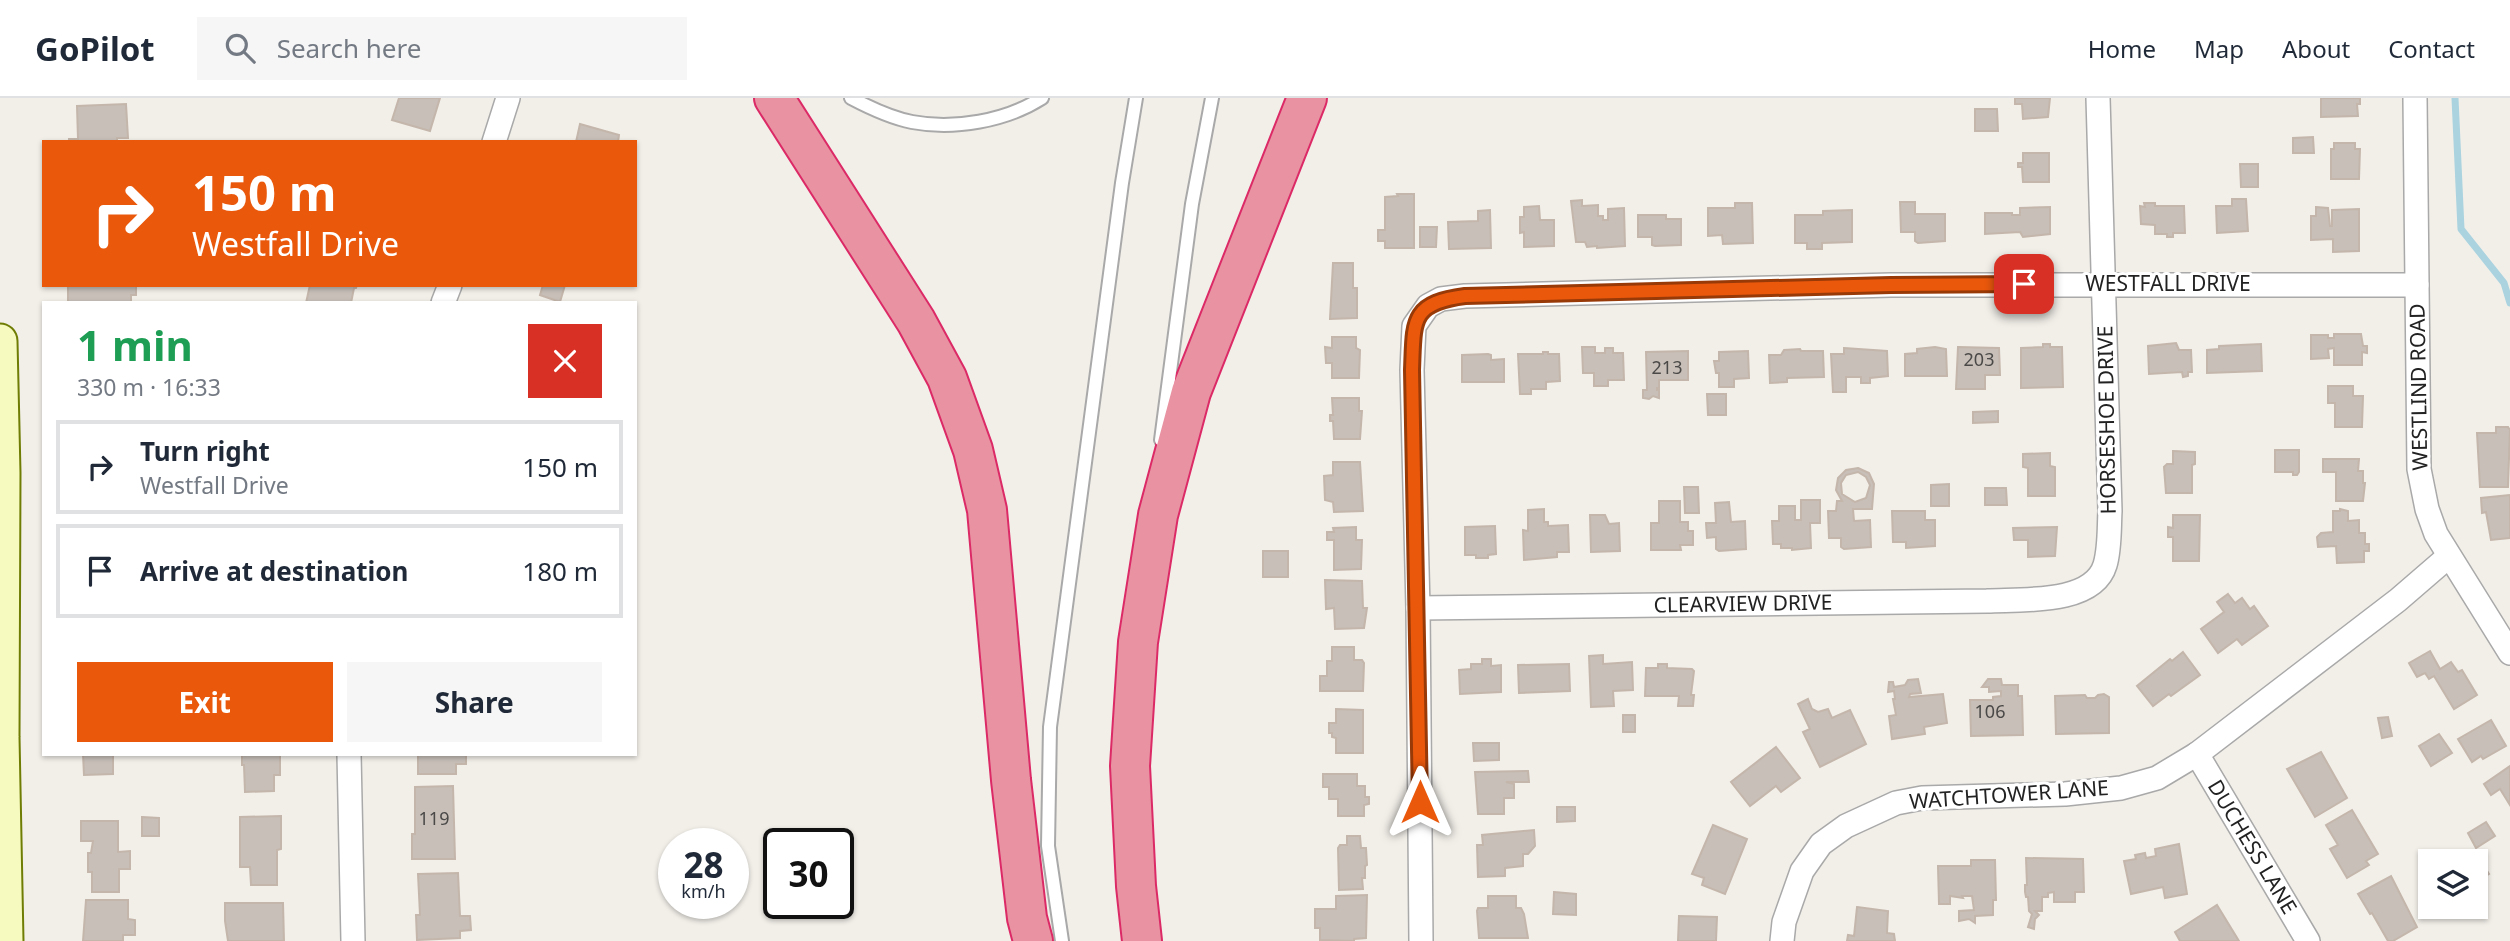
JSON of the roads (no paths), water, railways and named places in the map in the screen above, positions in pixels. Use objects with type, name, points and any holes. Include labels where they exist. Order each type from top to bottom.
[{"type":"highway","points":[[1142,941],[1136,886],[1130,766],[1138,639],[1158,514],[1191,392],[1307,98]]},
{"type":"highway","points":[[776,100],[916,321],[947,378],[973,450],[987,510],[1011,780],[1027,918],[1033,941]]},
{"type":"street","points":[[495,140],[508,98]]},
{"type":"street","name":"HORSESHOE DRIVE","points":[[2068,596],[2094,584],[2105,566],[2110,511],[2098,98]]},
{"type":"street","name":"WESTLIND ROAD","points":[[2415,98],[2418,469],[2436,534],[2510,653]]},
{"type":"street","name":"WESTFALL DRIVE","points":[[1418,608],[1412,370],[1414,326],[1428,306],[1441,299],[1465,296],[1891,285],[2417,285]]},
{"type":"street","points":[[0,341],[6,941]]},
{"type":"street","name":"WATCHTOWER LANE","points":[[1782,941],[1784,922],[1802,871],[1821,844],[1846,825],[1896,803],[1922,798],[2065,794],[2121,788],[2157,778],[2197,754],[2398,600],[2449,556]]},
{"type":"street","name":"CLEARVIEW DRIVE","points":[[1418,608],[1987,601],[2068,596]]},
{"type":"street","points":[[1418,608],[1421,941]]},
{"type":"street","name":"DUCHESS LANE","points":[[2197,754],[2308,941]]},
{"type":"street","points":[[349,756],[353,941]]},
{"type":"lane","points":[[851,98],[911,122],[954,125],[994,119],[1042,98]]},
{"type":"lane","points":[[1062,941],[1048,846],[1050,727],[1122,183],[1136,98]]},
{"type":"lane","points":[[1138,639],[1168,377],[1192,204],[1212,98]]},
{"type":"waterway","points":[[2455,98],[2461,229],[2504,283],[2510,303]]}]
